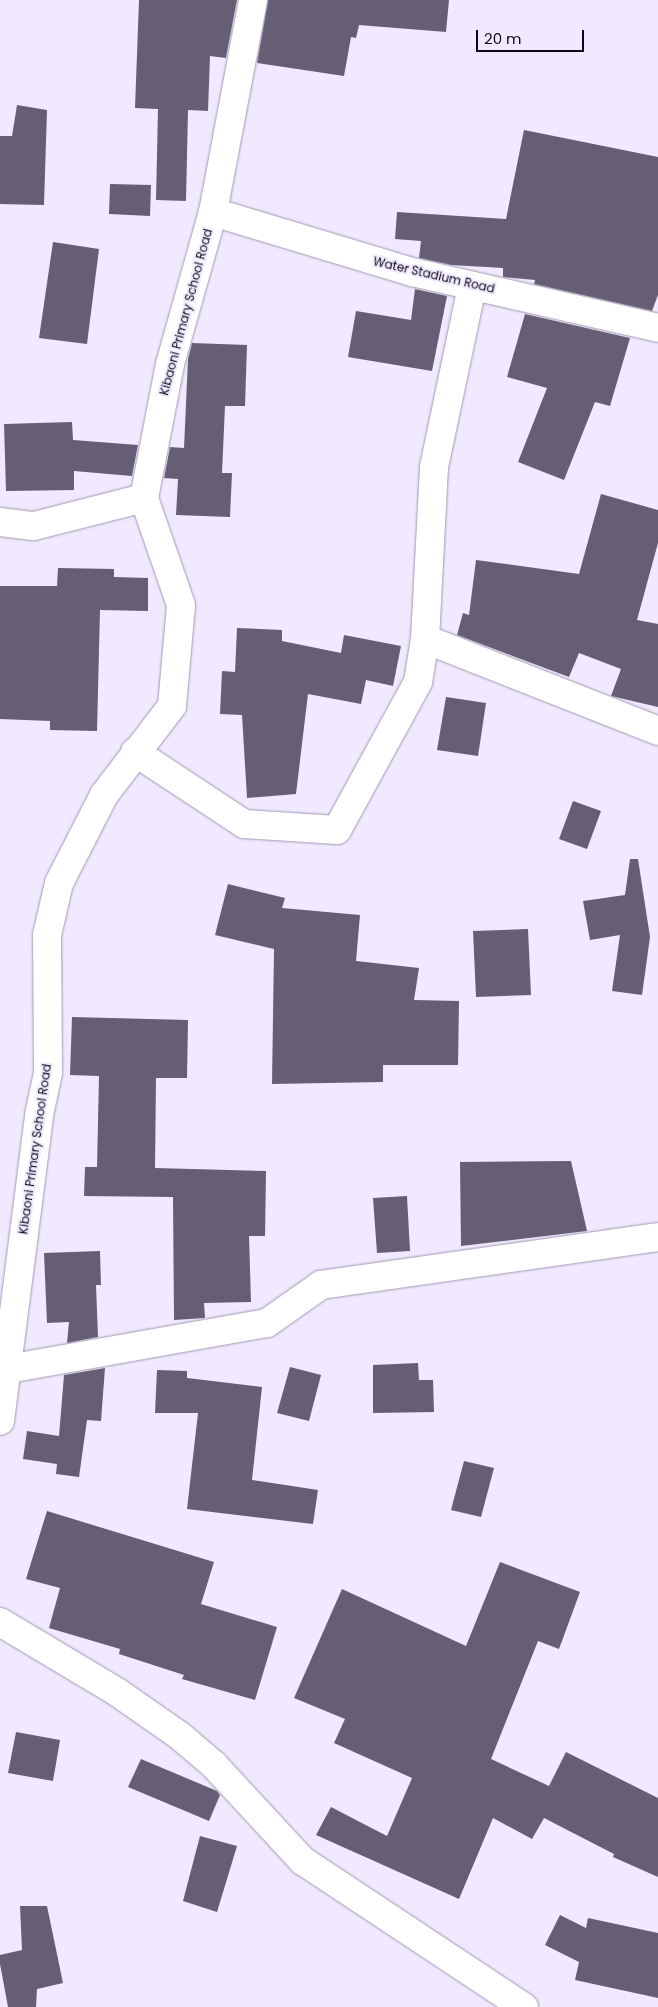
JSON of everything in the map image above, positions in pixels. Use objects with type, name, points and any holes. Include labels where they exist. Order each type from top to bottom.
[{"type":"street","name":"Kibaoni Primary School Road","points":[[0,1421],[39,1114],[48,1073],[47,935],[59,884],[104,794],[172,706],[181,605],[144,498],[170,364],[213,212],[253,0]]},
{"type":"street","name":"Water Stadium Road","points":[[213,212],[304,242],[472,286],[658,328]]},
{"type":"street","points":[[135,752],[244,824],[337,830],[402,718],[418,682],[425,639],[434,467],[472,286]]},
{"type":"street","points":[[0,522],[34,526],[144,498]]},
{"type":"street","points":[[425,639],[658,731]]},
{"type":"street","points":[[8,1369],[267,1323],[321,1285],[658,1237]]},
{"type":"street","points":[[0,1622],[117,1692],[180,1736],[214,1765],[303,1861],[524,2007]]},
{"type":"building","points":[[139,0],[237,0],[226,58],[210,56],[208,111],[188,110],[186,201],[156,200],[158,109],[135,108]]},
{"type":"building","points":[[268,0],[449,0],[446,32],[359,25],[356,38],[351,37],[344,76],[257,63]]},
{"type":"building","points":[[17,105],[47,110],[44,205],[0,204],[0,136],[12,136]]},
{"type":"building","points":[[524,130],[658,157],[658,295],[652,311],[534,284],[535,280],[503,277],[503,268],[451,265],[419,258],[421,241],[395,239],[397,212],[506,219]]},
{"type":"building","points":[[110,184],[151,185],[150,216],[109,214]]},
{"type":"building","points":[[53,242],[99,249],[87,344],[39,338]]},
{"type":"building","points":[[415,289],[447,296],[432,371],[348,357],[356,311],[411,320]]},
{"type":"building","points":[[525,314],[630,338],[610,406],[595,402],[564,480],[518,462],[547,388],[507,377]]},
{"type":"building","points":[[192,343],[247,345],[245,406],[225,406],[222,473],[232,473],[230,517],[176,515],[178,479],[164,478],[170,447],[184,448],[188,359]]},
{"type":"building","points":[[72,422],[73,440],[138,445],[132,476],[74,471],[74,490],[6,491],[4,424]]},
{"type":"building","points":[[601,494],[658,510],[658,543],[637,620],[658,624],[658,707],[611,696],[621,669],[579,653],[569,677],[457,635],[463,613],[469,615],[476,560],[579,574]]},
{"type":"building","points":[[58,568],[114,569],[114,577],[148,578],[148,611],[100,610],[97,731],[50,730],[50,721],[0,719],[0,586],[57,586]]},
{"type":"building","points":[[237,628],[282,630],[282,641],[341,653],[344,635],[401,646],[393,686],[366,680],[361,704],[308,694],[296,794],[247,798],[242,715],[220,714],[222,671],[235,672]]},
{"type":"building","points":[[446,697],[486,703],[478,756],[437,750]]},
{"type":"building","points":[[573,801],[601,811],[587,849],[559,839]]},
{"type":"building","points":[[630,859],[638,859],[650,937],[642,995],[612,991],[620,935],[590,940],[583,901],[625,895]]},
{"type":"building","points":[[228,884],[285,898],[282,908],[360,915],[356,961],[419,968],[414,1000],[459,1001],[458,1065],[383,1065],[383,1082],[272,1084],[274,949],[215,935]]},
{"type":"building","points":[[528,929],[531,995],[476,997],[473,931]]},
{"type":"building","points":[[72,1017],[188,1020],[187,1078],[156,1078],[155,1168],[266,1171],[265,1236],[249,1236],[251,1302],[204,1303],[205,1318],[174,1320],[173,1197],[84,1196],[85,1167],[97,1167],[99,1076],[70,1075]]},
{"type":"building","points":[[571,1161],[587,1231],[461,1246],[460,1162]]},
{"type":"building","points":[[407,1196],[410,1251],[377,1253],[373,1198]]},
{"type":"building","points":[[100,1251],[101,1285],[96,1285],[98,1337],[67,1343],[69,1322],[47,1323],[44,1253]]},
{"type":"building","points":[[418,1363],[419,1380],[433,1380],[434,1412],[373,1413],[373,1365]]},
{"type":"building","points":[[290,1367],[321,1375],[309,1421],[277,1413]]},
{"type":"building","points":[[105,1368],[101,1421],[87,1420],[79,1477],[56,1474],[57,1464],[23,1459],[27,1431],[59,1436],[64,1375]]},
{"type":"building","points":[[157,1370],[187,1371],[187,1378],[262,1387],[252,1480],[318,1490],[313,1524],[187,1509],[198,1413],[155,1413]]},
{"type":"building","points":[[464,1461],[494,1468],[481,1517],[451,1510]]},
{"type":"building","points":[[47,1511],[214,1562],[201,1604],[277,1627],[255,1700],[182,1679],[184,1675],[119,1654],[120,1649],[49,1628],[60,1588],[26,1579]]},
{"type":"building","points":[[500,1562],[580,1592],[559,1649],[538,1641],[491,1759],[549,1786],[566,1752],[658,1798],[658,1877],[613,1857],[614,1854],[544,1818],[532,1839],[493,1818],[459,1899],[316,1835],[331,1807],[387,1836],[412,1778],[334,1743],[345,1719],[294,1698],[342,1589],[466,1646]]},
{"type":"building","points":[[16,1732],[60,1740],[53,1781],[8,1773]]},
{"type":"building","points":[[141,1759],[217,1791],[220,1795],[209,1821],[128,1787]]},
{"type":"building","points":[[200,1836],[237,1846],[217,1912],[183,1901]]},
{"type":"building","points":[[20,1906],[47,1906],[63,1983],[37,1989],[36,2007],[8,2007],[0,1964],[0,1955],[22,1950]]},
{"type":"building","points":[[560,1915],[586,1928],[588,1918],[658,1933],[658,1998],[575,1980],[579,1962],[545,1945]]}]
